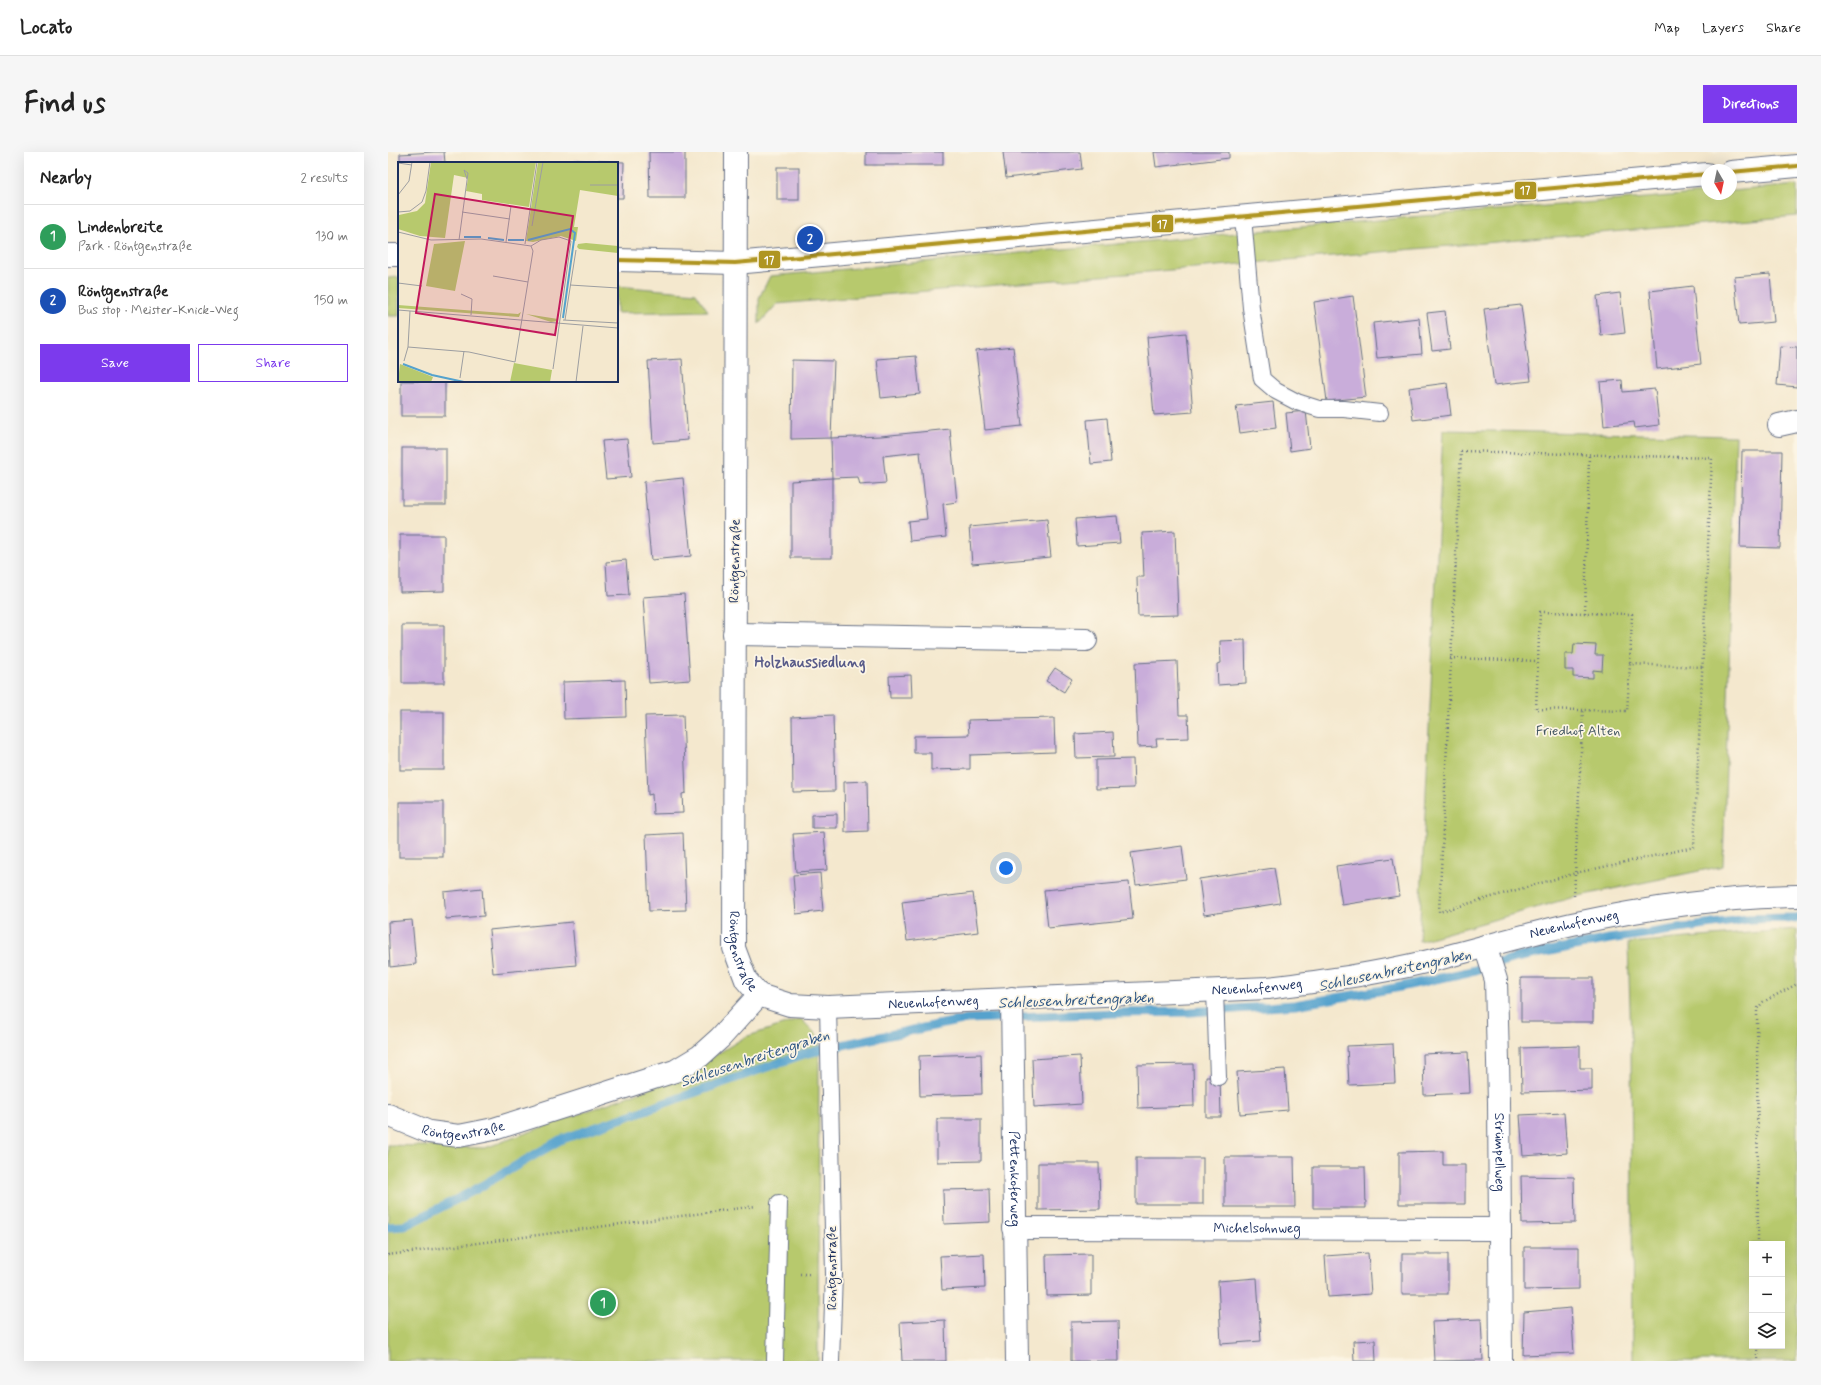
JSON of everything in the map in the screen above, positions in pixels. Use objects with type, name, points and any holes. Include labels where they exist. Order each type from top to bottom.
[{"type":"street","name":"Röntgenstraße","points":[[388,1114],[429,1132],[459,1136],[501,1127],[675,1071],[700,1056],[720,1038],[759,995],[746,980],[734,948],[734,634],[737,334],[735,263],[736,152]]},
{"type":"street","points":[[1737,171],[1797,166]]},
{"type":"street","points":[[618,260],[735,263],[1701,175]]},
{"type":"street","points":[[734,634],[1086,640]]},
{"type":"street","name":"Neuenhofenweg","points":[[759,995],[829,1018],[1012,1009],[1215,996],[1329,980],[1428,961],[1573,924],[1708,901],[1797,896]]},
{"type":"street","name":"Strümpellweg","points":[[1485,946],[1496,980],[1499,1102],[1501,1361]]},
{"type":"street","name":"Pettenkoferweg","points":[[1012,1009],[1017,1360]]},
{"type":"street","name":"Michelsohnweg","points":[[1014,1228],[1500,1229]]},
{"type":"lane","points":[[1242,217],[1251,308],[1262,379],[1276,391],[1297,402],[1319,409],[1344,409],[1380,414]]},
{"type":"lane","points":[[1215,996],[1218,1077]]},
{"type":"lane","name":"Röntgenstraße","points":[[829,1018],[828,1064],[834,1274],[831,1361]]},
{"type":"lane","points":[[776,1361],[779,1203]]},
{"type":"path","points":[[1461,451],[1589,455],[1712,458],[1704,667],[1694,847],[1576,873],[1439,912],[1461,451]]},
{"type":"path","points":[[1585,613],[1589,455]]},
{"type":"path","points":[[1540,612],[1632,614],[1628,711],[1536,709],[1538,661],[1540,612]]},
{"type":"path","points":[[1450,658],[1538,661]]},
{"type":"path","points":[[1630,664],[1704,667]]},
{"type":"path","points":[[1573,924],[1583,710]]},
{"type":"path","points":[[1758,1241],[1757,1009],[1763,1002],[1797,984]]},
{"type":"path","points":[[388,1255],[779,1203]]},
{"type":"path","points":[[777,1274],[834,1274]]},
{"type":"path","points":[[1758,1349],[1758,1361]]},
{"type":"green space","points":[[1797,185],[1797,216],[777,304],[759,324],[759,298],[770,276],[1422,216],[1701,193],[1701,200],[1737,200],[1737,190]]},
{"type":"green space","points":[[398,277],[398,316],[388,316],[388,278]]},
{"type":"green space","points":[[618,286],[696,293],[708,311],[618,313]]},
{"type":"green space","name":"Friedhof Alten","points":[[1443,430],[1736,436],[1723,866],[1574,897],[1419,941]]},
{"type":"green space","points":[[1797,929],[1797,1361],[1633,1361],[1631,1041],[1628,943]]},
{"type":"green space","points":[[801,1019],[819,1037],[818,1361],[388,1361],[388,1145],[485,1148],[678,1078],[745,1037]]},
{"type":"building","points":[[444,152],[445,162],[400,162],[400,154]]},
{"type":"building","points":[[649,152],[685,152],[685,198],[650,198]]},
{"type":"building","points":[[866,152],[943,152],[943,165],[866,165]]},
{"type":"building","points":[[1003,152],[1080,152],[1082,169],[1006,178]]},
{"type":"building","points":[[1154,152],[1229,152],[1229,158],[1156,167]]},
{"type":"building","points":[[575,160],[624,162],[623,198],[618,198],[618,162],[575,162]]},
{"type":"building","points":[[777,167],[799,167],[799,200],[777,200]]},
{"type":"building","points":[[1770,274],[1774,322],[1739,325],[1734,277]]},
{"type":"building","points":[[1693,286],[1701,364],[1657,369],[1650,291]]},
{"type":"building","points":[[1620,293],[1625,333],[1601,336],[1597,296]]},
{"type":"building","points":[[1353,296],[1366,397],[1327,401],[1314,302]]},
{"type":"building","points":[[1521,305],[1531,381],[1494,385],[1484,309]]},
{"type":"building","points":[[1445,311],[1450,349],[1432,351],[1427,313]]},
{"type":"building","points":[[1419,318],[1422,354],[1377,358],[1373,323]]},
{"type":"building","points":[[1186,333],[1193,412],[1154,415],[1147,337]]},
{"type":"building","points":[[1780,346],[1797,347],[1797,387],[1777,385]]},
{"type":"building","points":[[1013,347],[1022,426],[985,430],[976,351]]},
{"type":"building","points":[[916,356],[920,394],[881,398],[877,359]]},
{"type":"building","points":[[682,359],[688,440],[653,443],[648,361]]},
{"type":"building","points":[[792,360],[834,361],[831,438],[791,439]]},
{"type":"building","points":[[1622,380],[1623,392],[1655,389],[1659,425],[1635,428],[1634,422],[1604,426],[1600,382]]},
{"type":"building","points":[[401,382],[445,382],[445,416],[401,416]]},
{"type":"building","points":[[1447,383],[1451,415],[1413,420],[1409,388]]},
{"type":"building","points":[[1273,402],[1276,428],[1240,433],[1236,406]]},
{"type":"building","points":[[1306,411],[1310,448],[1290,451],[1286,413]]},
{"type":"building","points":[[1107,418],[1111,462],[1091,464],[1087,420]]},
{"type":"building","points":[[950,429],[957,502],[943,504],[946,537],[910,541],[908,521],[927,519],[920,452],[883,456],[886,483],[860,485],[858,477],[832,478],[831,438],[881,436]]},
{"type":"building","points":[[627,439],[631,477],[606,479],[602,441]]},
{"type":"building","points":[[402,448],[446,448],[446,505],[402,505]]},
{"type":"building","points":[[1742,451],[1782,451],[1780,548],[1740,547]]},
{"type":"building","points":[[683,478],[691,556],[651,560],[644,482]]},
{"type":"building","points":[[832,478],[832,558],[791,558],[791,481]]},
{"type":"building","points":[[1117,516],[1120,543],[1077,546],[1075,519]]},
{"type":"building","points":[[1047,520],[1051,557],[972,564],[969,527]]},
{"type":"building","points":[[1175,531],[1178,615],[1138,616],[1137,577],[1144,577],[1142,533]]},
{"type":"building","points":[[400,535],[444,535],[444,591],[400,592]]},
{"type":"building","points":[[626,560],[629,595],[608,596],[606,562]]},
{"type":"building","points":[[684,594],[690,680],[649,683],[643,597]]},
{"type":"building","points":[[402,625],[444,625],[444,683],[402,683]]},
{"type":"building","points":[[1245,640],[1246,683],[1218,685],[1217,664],[1221,663],[1220,641]]},
{"type":"building","points":[[1574,644],[1596,645],[1595,655],[1603,655],[1602,671],[1593,670],[1593,678],[1573,677],[1573,670],[1565,670],[1565,654],[1573,654]]},
{"type":"building","points":[[1177,661],[1179,715],[1188,715],[1189,738],[1156,739],[1157,746],[1138,747],[1135,663]]},
{"type":"building","points":[[1055,668],[1072,679],[1064,692],[1046,681]]},
{"type":"building","points":[[911,675],[912,698],[890,698],[889,676]]},
{"type":"building","points":[[625,680],[626,717],[564,719],[563,682]]},
{"type":"building","points":[[400,712],[444,712],[444,770],[400,770]]},
{"type":"building","points":[[683,715],[686,793],[682,794],[683,813],[653,814],[652,794],[648,795],[645,716]]},
{"type":"building","points":[[833,715],[835,791],[793,792],[792,717]]},
{"type":"building","points":[[1054,718],[1055,752],[970,755],[970,769],[931,770],[931,753],[914,753],[914,736],[969,735],[968,720]]},
{"type":"building","points":[[1113,732],[1114,757],[1076,758],[1075,734]]},
{"type":"building","points":[[1133,759],[1134,788],[1096,789],[1096,760]]},
{"type":"building","points":[[867,781],[868,831],[845,832],[844,782]]},
{"type":"building","points":[[399,802],[443,802],[443,857],[399,857]]},
{"type":"building","points":[[837,814],[837,828],[812,828],[812,815]]},
{"type":"building","points":[[824,832],[827,870],[796,872],[793,834]]},
{"type":"building","points":[[683,833],[686,910],[649,911],[646,835]]},
{"type":"building","points":[[1182,846],[1186,879],[1136,885],[1131,853]]},
{"type":"building","points":[[1393,858],[1399,896],[1342,905],[1336,866]]},
{"type":"building","points":[[1274,868],[1280,903],[1204,915],[1199,879]]},
{"type":"building","points":[[820,873],[823,911],[796,914],[793,875]]},
{"type":"building","points":[[1129,882],[1133,919],[1048,928],[1044,890]]},
{"type":"building","points":[[482,888],[484,916],[446,919],[444,892]]},
{"type":"building","points":[[973,893],[978,932],[907,941],[902,902]]},
{"type":"building","points":[[412,920],[416,964],[390,967],[388,922]]},
{"type":"building","points":[[572,922],[576,965],[493,973],[489,930]]},
{"type":"building","points":[[1521,978],[1593,978],[1593,1022],[1521,1022]]},
{"type":"building","points":[[1393,1044],[1395,1083],[1349,1085],[1347,1046]]},
{"type":"building","points":[[1580,1046],[1580,1068],[1592,1068],[1592,1090],[1522,1092],[1521,1048]]},
{"type":"building","points":[[1468,1052],[1470,1093],[1424,1095],[1423,1054]]},
{"type":"building","points":[[981,1054],[982,1094],[920,1096],[919,1056]]},
{"type":"building","points":[[1080,1056],[1082,1104],[1034,1107],[1032,1059]]},
{"type":"building","points":[[1193,1064],[1194,1106],[1138,1108],[1137,1065]]},
{"type":"building","points":[[1285,1069],[1288,1110],[1240,1114],[1237,1072]]},
{"type":"building","points":[[1206,1077],[1220,1077],[1221,1117],[1206,1117]]},
{"type":"building","points":[[1564,1113],[1567,1153],[1523,1156],[1520,1115]]},
{"type":"building","points":[[937,1119],[981,1119],[981,1161],[937,1162]]},
{"type":"building","points":[[1443,1151],[1443,1165],[1465,1165],[1465,1204],[1399,1204],[1399,1152]]},
{"type":"building","points":[[1225,1157],[1294,1157],[1295,1207],[1225,1207]]},
{"type":"building","points":[[1136,1158],[1203,1158],[1203,1204],[1136,1204]]},
{"type":"building","points":[[1038,1163],[1099,1163],[1100,1209],[1038,1210]]},
{"type":"building","points":[[1313,1167],[1365,1167],[1366,1208],[1313,1208]]},
{"type":"building","points":[[1521,1176],[1574,1177],[1575,1223],[1522,1224]]},
{"type":"building","points":[[989,1189],[990,1222],[944,1224],[943,1190]]},
{"type":"building","points":[[1524,1247],[1579,1247],[1579,1289],[1524,1290]]},
{"type":"building","points":[[1368,1253],[1371,1294],[1328,1297],[1325,1256]]},
{"type":"building","points":[[984,1254],[985,1288],[942,1290],[940,1256]]},
{"type":"building","points":[[1091,1254],[1091,1295],[1047,1296],[1046,1255]]},
{"type":"building","points":[[1402,1254],[1448,1254],[1448,1294],[1402,1294]]},
{"type":"building","points":[[1257,1278],[1261,1341],[1221,1344],[1218,1281]]},
{"type":"building","points":[[1571,1308],[1574,1353],[1523,1355],[1524,1312]]},
{"type":"building","points":[[1481,1319],[1483,1360],[1434,1361],[1432,1321]]},
{"type":"building","points":[[945,1320],[946,1361],[902,1361],[900,1322]]},
{"type":"building","points":[[1118,1321],[1119,1361],[1071,1361],[1071,1322]]},
{"type":"building","points":[[1375,1340],[1376,1361],[1354,1361],[1353,1341]]},
{"type":"waterway","name":"Schleusenbreitengraben","points":[[388,1227],[404,1226],[473,1191],[560,1140],[804,1054],[851,1043],[967,1019],[1116,1013],[1190,1012],[1295,1005],[1395,988],[1468,972],[1515,958],[1609,939],[1748,919],[1797,918]]},
{"type":"transit line","name":"17","points":[[1737,171],[1797,166]]},
{"type":"transit line","name":"17","points":[[618,260],[735,263],[1701,175]]},
{"type":"place","name":"Röntgenstraße","points":[[810,239]]},
{"type":"place","name":"Lindenbreite","points":[[603,1303]]},
{"type":"district","name":"Holzhaussiedlung","points":[[810,663]]}]
